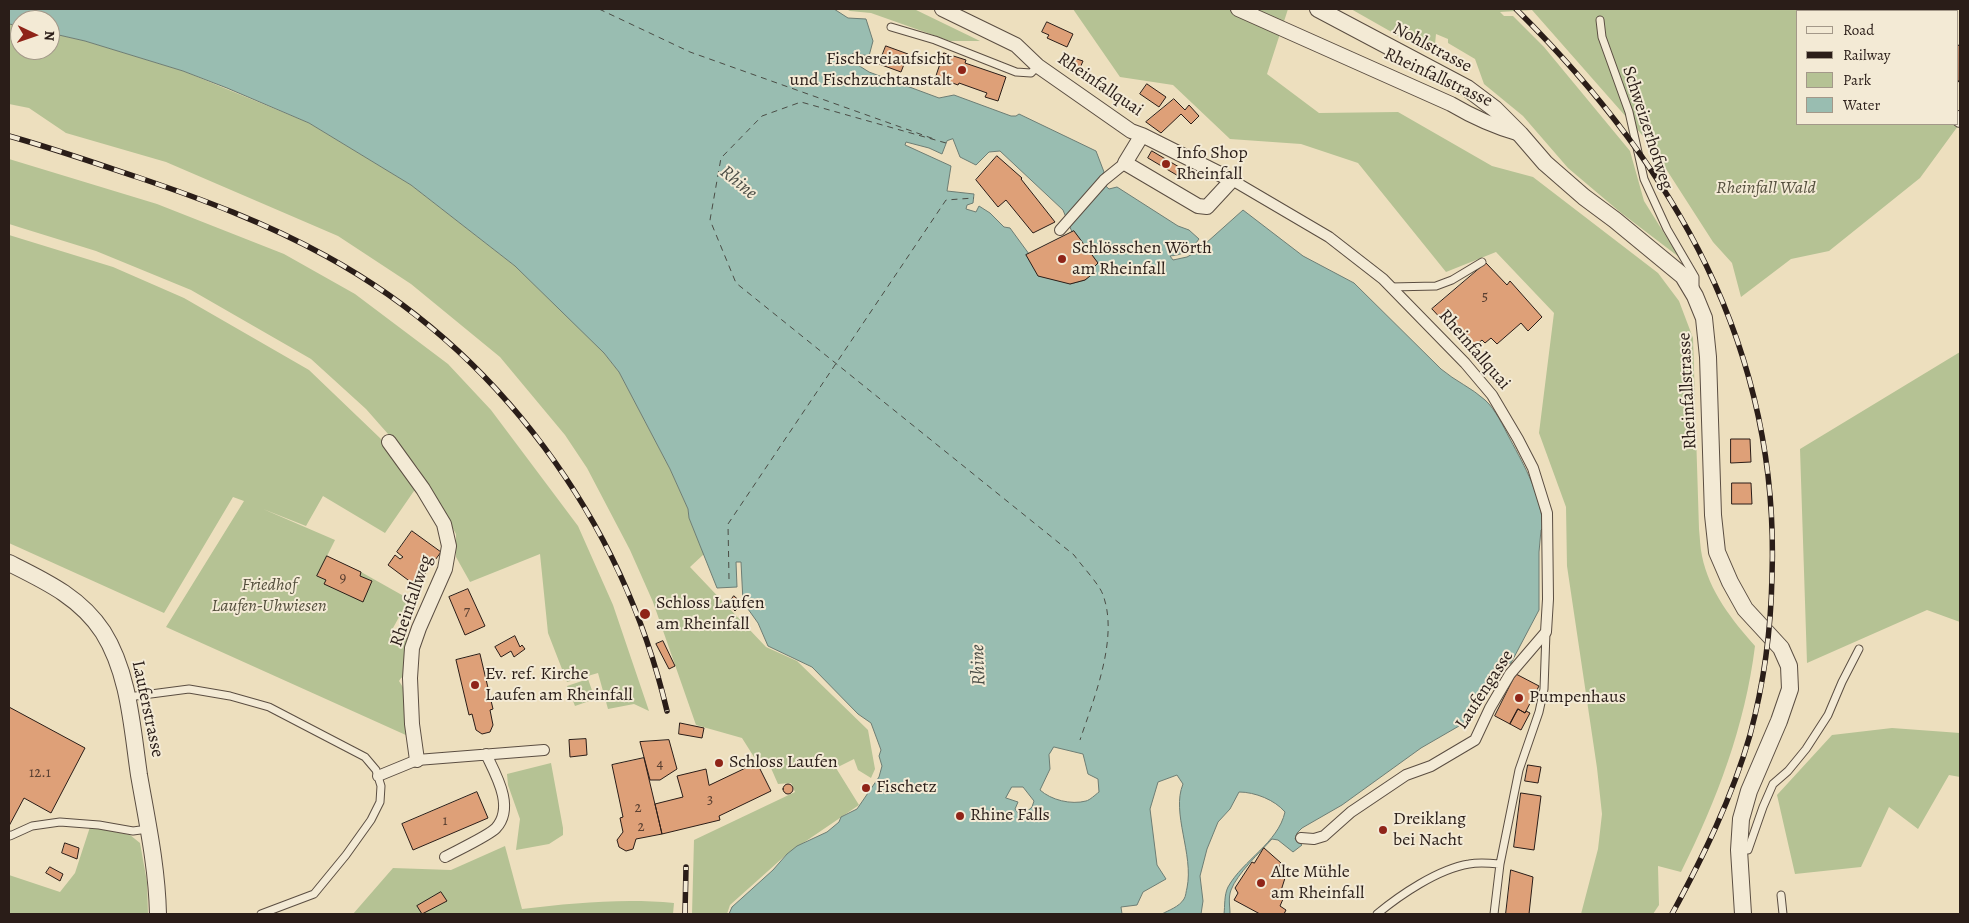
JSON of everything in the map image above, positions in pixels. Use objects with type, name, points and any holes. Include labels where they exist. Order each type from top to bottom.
[{"type":"street","points":[[942,9],[1016,45],[1038,66]]},
{"type":"street","name":"Rheinfallstrasse","points":[[1238,9],[1450,104],[1472,117],[1520,134],[1545,163],[1584,198],[1615,220],[1683,276],[1695,296],[1704,318],[1708,357],[1713,515],[1717,552],[1730,582],[1745,609],[1781,648],[1789,666],[1790,689],[1779,721],[1749,791],[1741,819],[1740,850],[1743,914]]},
{"type":"street","name":"Nohlstrasse","points":[[1318,9],[1467,88],[1495,109],[1520,134]]},
{"type":"street","name":"Rheinfallquai","points":[[1038,66],[1131,131],[1232,180],[1329,237],[1383,279],[1465,364],[1492,395],[1531,464],[1548,513],[1546,632]]},
{"type":"street","name":"Rheinfallquai","points":[[1125,162],[1142,135]]},
{"type":"street","points":[[1060,230],[1104,180],[1125,162],[1203,207],[1207,206],[1232,180]]},
{"type":"street","name":"Rheinfallweg","points":[[389,442],[423,489],[444,524],[449,546],[445,569],[412,648],[410,678],[412,724],[417,760]]},
{"type":"street","name":"Lauferstrasse","points":[[9,563],[70,596],[88,613],[102,631],[114,652],[126,697],[149,829],[158,898],[158,914]]},
{"type":"street","name":"Laufengasse","points":[[1301,838],[1314,839],[1324,836],[1351,812],[1406,775],[1431,766],[1476,740],[1490,708],[1510,674],[1546,632]]},
{"type":"street","points":[[378,776],[417,760],[544,750]]},
{"type":"street","points":[[445,857],[496,829],[502,819],[505,804],[497,778],[486,754]]},
{"type":"lane","name":"Schweizerhofweg","points":[[1600,20],[1602,37],[1628,112],[1644,179],[1695,277],[1695,296]]},
{"type":"lane","points":[[891,27],[935,40],[1016,72],[1031,73],[1038,66]]},
{"type":"lane","points":[[1391,287],[1436,286],[1452,280],[1482,262]]},
{"type":"lane","points":[[1494,914],[1500,864],[1519,770],[1539,712],[1544,690],[1546,632]]},
{"type":"lane","points":[[1740,850],[1748,850],[1773,784],[1788,772],[1828,715],[1859,649]]},
{"type":"lane","points":[[126,697],[189,689],[230,696],[269,707],[365,757],[372,763],[381,786],[380,802],[346,855],[314,894],[261,914]]},
{"type":"lane","points":[[9,835],[32,826],[60,822],[99,825],[133,831],[149,829]]},
{"type":"lane","points":[[1377,914],[1407,892],[1442,874],[1468,864],[1485,862],[1500,864]]},
{"type":"lane","points":[[1781,895],[1783,914]]},
{"type":"green space","points":[[846,9],[914,9],[980,41],[950,41],[871,13]]},
{"type":"green space","points":[[1073,9],[1288,9],[1267,74],[1319,113],[1398,112],[1492,166],[1533,177],[1658,273],[1679,301],[1693,338],[1699,529],[1702,556],[1710,581],[1722,604],[1755,646],[1737,734],[1718,790],[1681,872],[1658,866],[1659,905],[1653,914],[1581,914],[1598,849],[1602,814],[1567,566],[1566,507],[1539,433],[1554,313],[1496,252],[1446,272],[1358,163],[1301,144],[1230,139],[1173,85],[1120,77]]},
{"type":"green space","name":"Rheinfall Wald","points":[[1351,9],[1811,9],[1812,10],[1796,10],[1796,125],[1958,126],[1920,178],[1829,251],[1791,259],[1741,297],[1732,263],[1713,242],[1650,144],[1532,10],[1500,12],[1504,16],[1513,16],[1544,47],[1630,151],[1644,201],[1679,257],[1620,212],[1568,168],[1523,116],[1484,84],[1475,59],[1448,43],[1448,39],[1436,34],[1435,44],[1425,51]]},
{"type":"green space","points":[[9,24],[10,60],[60,60],[60,35],[183,71],[309,123],[411,185],[515,266],[576,324],[604,353],[619,372],[670,469],[688,509],[689,518],[704,554],[690,567],[766,647],[797,661],[868,730],[875,769],[871,778],[858,770],[854,759],[836,768],[859,805],[787,854],[730,905],[727,914],[692,914],[694,840],[795,792],[791,783],[778,784],[767,759],[754,757],[742,738],[696,725],[653,602],[630,550],[587,468],[565,435],[500,357],[411,284],[338,236],[166,162],[66,133],[29,108],[9,104]]},
{"type":"green space","points":[[9,159],[157,204],[284,254],[355,294],[448,364],[491,410],[578,526],[613,605],[649,711],[634,704],[608,709],[598,673],[567,682],[548,633],[540,554],[470,582],[456,557],[456,534],[418,468],[366,409],[311,359],[191,290],[96,251],[9,224]]},
{"type":"green space","name":"Friedhof Laufen-Uhwiesen","points":[[9,235],[113,267],[184,298],[309,370],[381,439],[416,488],[385,533],[323,496],[306,526],[263,509],[335,540],[327,556],[361,572],[409,599],[393,628],[408,639],[405,676],[399,681],[404,689],[408,736],[166,627],[244,501],[233,497],[164,613],[9,543]]},
{"type":"green space","points":[[1960,352],[1960,622],[1927,610],[1807,663],[1800,449]]},
{"type":"green space","points":[[588,679],[595,699],[575,706],[567,686]]},
{"type":"green space","points":[[1892,728],[1960,733],[1960,777],[1949,775],[1918,829],[1889,807],[1861,867],[1795,874],[1777,795],[1832,735]]},
{"type":"green space","points":[[551,763],[563,835],[549,844],[516,850],[520,819],[508,785],[507,774]]},
{"type":"green space","points":[[90,827],[130,835],[140,843],[147,882],[148,914],[9,914],[9,875],[60,892],[75,873]]},
{"type":"green space","points":[[505,846],[522,909],[598,902],[636,901],[674,903],[673,914],[353,914],[393,868],[451,870]]},
{"type":"water","name":"Rhine","points":[[9,9],[834,9],[848,18],[866,19],[873,41],[869,56],[853,53],[850,60],[869,72],[939,98],[954,95],[1011,116],[1019,114],[1096,151],[1104,172],[1098,179],[1109,189],[1117,187],[1178,226],[1189,230],[1199,239],[1187,251],[1170,256],[1173,260],[1187,257],[1196,252],[1243,210],[1303,256],[1354,283],[1441,369],[1485,400],[1499,418],[1536,493],[1542,516],[1543,528],[1541,530],[1539,552],[1539,610],[1511,663],[1495,669],[1479,709],[1459,726],[1421,748],[1342,805],[1302,828],[1297,833],[1295,839],[1302,845],[1293,852],[1278,840],[1272,839],[1249,863],[1234,884],[1230,896],[1230,914],[1224,914],[1225,897],[1228,887],[1234,877],[1275,833],[1285,812],[1276,804],[1264,798],[1252,793],[1239,792],[1230,809],[1218,822],[1207,849],[1200,876],[1203,901],[1201,914],[1162,914],[1182,902],[1187,888],[1188,861],[1180,808],[1180,795],[1183,784],[1177,775],[1158,782],[1150,809],[1157,865],[1166,879],[1143,892],[1137,905],[1121,907],[1122,914],[729,914],[732,907],[773,870],[787,854],[797,846],[827,832],[839,822],[841,817],[857,809],[879,777],[882,766],[879,756],[881,750],[871,723],[858,714],[812,667],[768,646],[758,623],[743,602],[741,562],[736,562],[737,587],[717,588],[689,518],[688,509],[670,469],[619,372],[604,353],[515,266],[411,185],[309,123],[183,71],[60,35],[60,10],[10,10],[10,24]],"holes":[[[953,139],[960,157],[976,165],[989,152],[1000,151],[1063,210],[1072,232],[1074,232],[1098,263],[1093,268],[1095,272],[1085,280],[1070,284],[1029,254],[1010,228],[1004,227],[990,213],[979,206],[976,212],[966,209],[967,205],[973,203],[974,194],[947,191],[951,166],[905,145],[906,142],[929,148],[942,154],[947,141]],[[1054,747],[1083,754],[1088,774],[1098,779],[1099,792],[1091,799],[1080,802],[1068,802],[1055,799],[1040,790],[1050,769],[1049,755]],[[1012,787],[1023,787],[1034,801],[1032,807],[1021,817],[1015,809],[1018,802],[1006,798]]]},
{"type":"building","points":[[1916,9],[1918,10],[1871,10]]},
{"type":"building","points":[[1047,22],[1073,34],[1067,47],[1047,38],[1049,35],[1042,32]]},
{"type":"building","points":[[886,46],[908,54],[901,72],[879,64]]},
{"type":"building","points":[[1959,46],[1960,46],[1959,80]]},
{"type":"building","name":"Fischereiaufsicht und Fischzuchtanstalt","points":[[944,53],[966,60],[965,63],[1006,77],[998,101],[985,97],[987,93],[936,77]]},
{"type":"building","points":[[1071,57],[1083,61],[1080,68],[1068,63]]},
{"type":"building","points":[[1147,84],[1166,97],[1159,107],[1140,94]]},
{"type":"building","points":[[1174,99],[1185,110],[1189,105],[1199,116],[1191,124],[1181,114],[1161,133],[1146,122]]},
{"type":"building","name":"Info Shop Rheinfall","points":[[1152,151],[1184,170],[1180,177],[1148,158]]},
{"type":"building","points":[[997,156],[1022,178],[1055,222],[1033,233],[1006,200],[998,207],[976,180]]},
{"type":"building","name":"Schlösschen Wörth am Rheinfall","points":[[1074,231],[1098,263],[1093,268],[1095,272],[1085,280],[1070,284],[1038,276],[1026,255]]},
{"type":"building","points":[[1486,263],[1507,285],[1510,281],[1542,317],[1528,331],[1521,323],[1497,344],[1491,338],[1485,343],[1482,340],[1470,350],[1432,309]]},
{"type":"building","points":[[1731,439],[1750,439],[1751,462],[1731,463]]},
{"type":"building","points":[[1732,483],[1751,483],[1752,504],[1732,504]]},
{"type":"building","points":[[412,531],[441,552],[416,586],[388,565],[395,555],[400,559],[403,557],[397,552]]},
{"type":"building","points":[[327,556],[361,572],[360,576],[372,581],[363,602],[324,584],[326,580],[317,576]]},
{"type":"building","name":"Ev. ref. Kirche Laufen am Rheinfall","points":[[468,589],[485,626],[465,635],[449,597]]},
{"type":"building","points":[[734,596],[742,603],[735,611],[728,604]]},
{"type":"building","points":[[515,636],[520,647],[522,645],[525,649],[514,657],[511,651],[501,657],[495,647]]},
{"type":"building","points":[[663,641],[675,666],[669,669],[656,644]]},
{"type":"building","name":"Ev. ref. Kirche Laufen am Rheinfall","points":[[480,654],[493,709],[490,710],[493,725],[490,732],[482,734],[476,730],[472,714],[469,715],[456,660]]},
{"type":"building","name":"Pumpenhaus","points":[[1516,674],[1539,686],[1525,713],[1518,709],[1510,724],[1495,716]]},
{"type":"building","points":[[9,707],[85,748],[51,813],[24,798],[9,826]]},
{"type":"building","points":[[1518,709],[1525,713],[1526,711],[1530,713],[1521,730],[1510,724]]},
{"type":"building","points":[[680,723],[704,728],[702,738],[679,734]]},
{"type":"building","points":[[586,739],[587,755],[570,757],[569,740]]},
{"type":"building","points":[[669,740],[677,769],[660,780],[650,780],[640,742]]},
{"type":"building","points":[[644,758],[662,834],[636,839],[633,849],[626,851],[619,847],[617,840],[623,832],[620,818],[623,817],[612,765]]},
{"type":"building","points":[[757,763],[771,791],[719,816],[720,820],[662,834],[655,804],[683,797],[677,776],[706,769],[709,785]]},
{"type":"building","points":[[1528,765],[1541,767],[1538,783],[1525,781]]},
{"type":"building","points":[[788,784],[793,789],[788,794],[783,789]]},
{"type":"building","points":[[477,792],[488,818],[413,850],[402,824]]},
{"type":"building","points":[[1521,793],[1541,796],[1534,850],[1514,847]]},
{"type":"building","points":[[65,843],[79,848],[77,859],[62,853]]},
{"type":"building","name":"Alte Mühle am Rheinfall","points":[[1264,848],[1281,863],[1276,873],[1285,878],[1279,897],[1283,899],[1280,906],[1286,910],[1284,914],[1260,914],[1234,900],[1238,893],[1235,888]]},
{"type":"building","points":[[50,867],[63,874],[60,881],[46,873]]},
{"type":"building","points":[[1511,870],[1533,877],[1529,914],[1506,914]]},
{"type":"building","points":[[441,892],[447,901],[422,914],[417,906]]},
{"type":"ferry route","points":[[599,9],[690,52],[934,139]]},
{"type":"ferry route","points":[[946,143],[801,102],[762,116],[721,158],[710,220],[736,283],[1074,555],[1098,586],[1103,595],[1107,612],[1106,649],[1098,687],[1080,740]]},
{"type":"ferry route","points":[[729,579],[728,524],[946,200],[974,198]]},
{"type":"railway","points":[[1516,9],[1573,69],[1624,132],[1669,197],[1706,266],[1736,337],[1758,413],[1770,492],[1772,576],[1770,616],[1763,676],[1750,735],[1735,782],[1706,849],[1672,914]]},
{"type":"railway","points":[[9,136],[186,194],[280,233],[326,256],[388,295],[446,340],[498,391],[544,447],[585,508],[619,573],[646,640],[667,711]]},
{"type":"railway","points":[[685,914],[686,867]]},
{"type":"place","name":"Fischereiaufsicht und Fischzuchtanstalt","points":[[962,70]]},
{"type":"place","name":"Info Shop Rheinfall","points":[[1166,164]]},
{"type":"place","name":"Schlösschen Wörth am Rheinfall","points":[[1062,259]]},
{"type":"place","name":"Schloss Laufen am Rheinfall","points":[[645,614]]},
{"type":"place","name":"Ev. ref. Kirche Laufen am Rheinfall","points":[[475,685]]},
{"type":"place","name":"Pumpenhaus","points":[[1519,698]]},
{"type":"place","name":"Schloss Laufen","points":[[719,763]]},
{"type":"place","name":"Fischetz","points":[[866,788]]},
{"type":"place","name":"Rhine Falls","points":[[960,816]]},
{"type":"place","name":"Dreiklang bei Nacht","points":[[1383,830]]},
{"type":"place","name":"Alte Mühle am Rheinfall","points":[[1261,883]]}]
